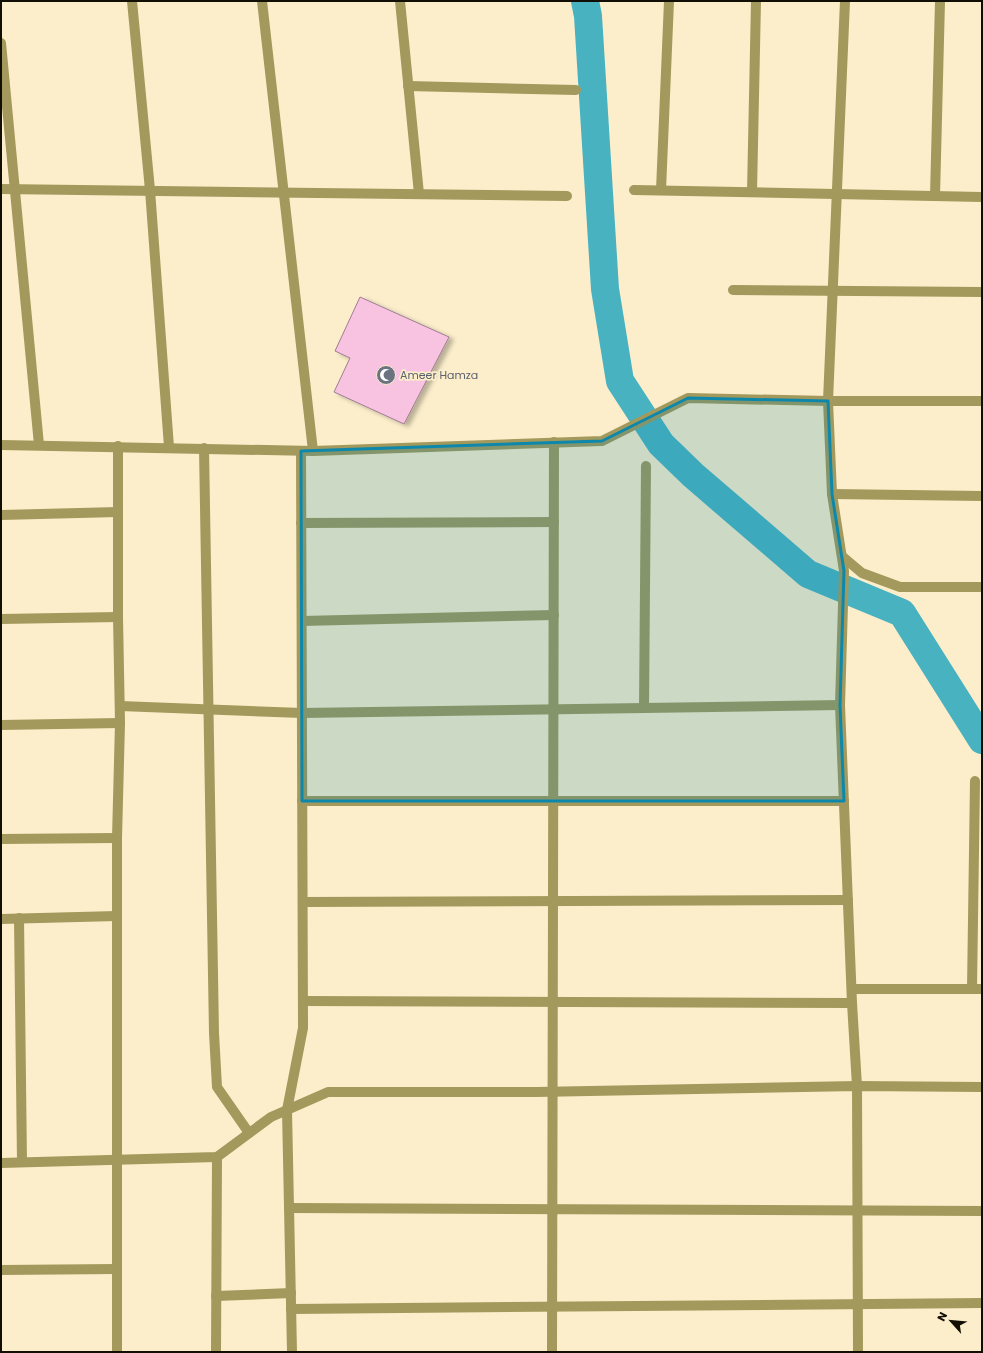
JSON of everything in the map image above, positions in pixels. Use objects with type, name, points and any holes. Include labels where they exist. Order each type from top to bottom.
[{"type":"street","points":[[132,1],[150,190],[169,447]]},
{"type":"street","points":[[262,1],[314,451]]},
{"type":"street","points":[[400,1],[419,194]]},
{"type":"street","points":[[662,190],[669,1]]},
{"type":"street","points":[[752,192],[756,1]]},
{"type":"street","points":[[845,1],[828,401],[832,494],[844,557],[842,677],[840,705],[852,1003],[857,1086],[858,1352]]},
{"type":"street","points":[[935,196],[940,1]]},
{"type":"street","points":[[1,43],[39,445]]},
{"type":"street","points":[[408,86],[576,90]]},
{"type":"street","points":[[1,189],[284,191],[567,196]]},
{"type":"street","points":[[634,190],[982,197]]},
{"type":"street","points":[[733,290],[982,292]]},
{"type":"street","points":[[1,445],[118,446],[314,451],[602,441],[688,398],[828,401],[982,401]]},
{"type":"street","points":[[552,1352],[554,442]]},
{"type":"street","points":[[117,1352],[119,1161],[117,838],[120,723],[118,617],[118,446]]},
{"type":"street","points":[[204,448],[214,1033],[217,1087],[249,1133]]},
{"type":"street","points":[[292,1352],[287,1110],[303,1028],[301,450]]},
{"type":"street","points":[[644,708],[646,466]]},
{"type":"street","points":[[832,494],[982,496]]},
{"type":"street","points":[[1,515],[118,512]]},
{"type":"street","points":[[301,522],[554,522]]},
{"type":"street","points":[[844,557],[862,573],[900,587],[982,587]]},
{"type":"street","points":[[302,621],[554,615]]},
{"type":"street","points":[[1,619],[118,617]]},
{"type":"street","points":[[120,706],[302,713],[840,705]]},
{"type":"street","points":[[1,725],[120,723]]},
{"type":"street","points":[[852,989],[977,989],[975,781]]},
{"type":"street","points":[[302,801],[844,801]]},
{"type":"street","points":[[1,839],[117,838]]},
{"type":"street","points":[[303,902],[848,900]]},
{"type":"street","points":[[1,919],[117,916]]},
{"type":"street","points":[[19,918],[22,1162]]},
{"type":"street","points":[[303,1002],[852,1003]]},
{"type":"street","points":[[1,1163],[119,1161],[217,1157],[271,1117],[328,1092],[552,1092],[857,1086],[982,1087]]},
{"type":"street","points":[[216,1352],[217,1157]]},
{"type":"street","points":[[289,1208],[982,1211]]},
{"type":"street","points":[[1,1270],[117,1270]]},
{"type":"street","points":[[216,1296],[291,1293]]},
{"type":"street","points":[[291,1309],[982,1303]]},
{"type":"highlighted area","points":[[688,398],[828,401],[832,494],[844,571],[840,705],[844,801],[302,801],[301,451],[602,441]]},
{"type":"building","name":"Ameer Hamza","points":[[360,297],[449,337],[404,424],[334,392],[350,358],[335,351]]},
{"type":"waterway","points":[[585,1],[588,16],[605,289],[620,381],[661,444],[693,475],[808,574],[902,613],[982,740]]},
{"type":"place","name":"Ameer Hamza","points":[[386,375]]}]
